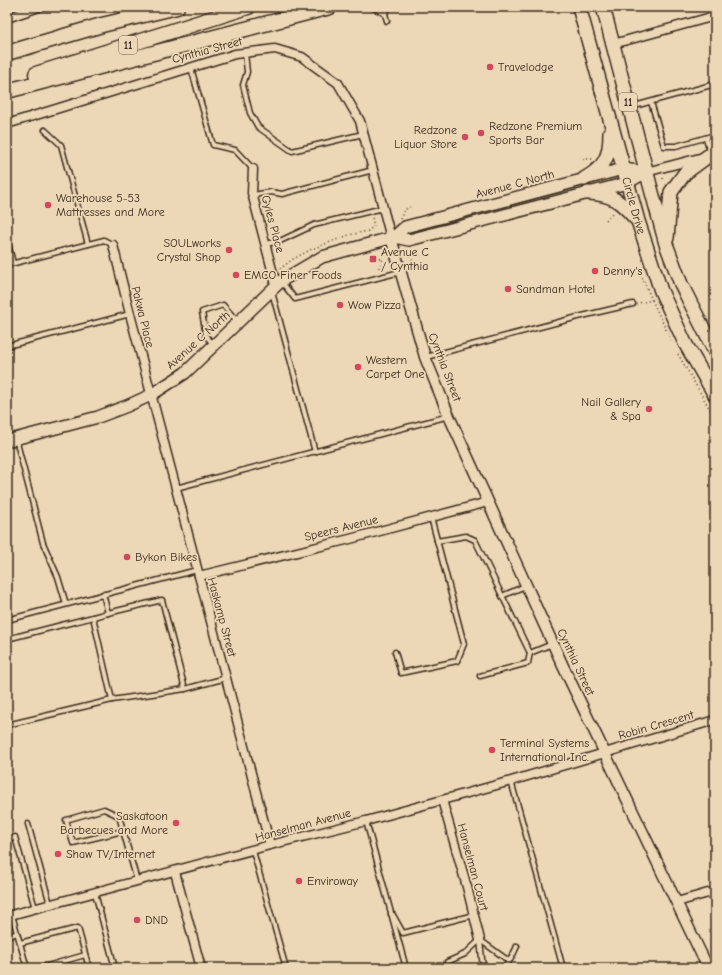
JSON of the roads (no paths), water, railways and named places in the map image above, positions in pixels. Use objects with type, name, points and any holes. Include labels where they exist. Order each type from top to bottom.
[{"type":"highway","points":[[102,25],[149,7]]},
{"type":"highway","points":[[7,54],[102,25],[177,7]]},
{"type":"highway","name":"11","points":[[7,83],[248,7]]},
{"type":"highway","points":[[7,90],[330,7]]},
{"type":"highway","name":"Circle Drive","points":[[579,7],[627,184],[661,291],[686,343],[715,395]]},
{"type":"highway","name":"Circle Drive","points":[[603,7],[666,244],[681,284],[715,352]]},
{"type":"highway","points":[[608,7],[612,38]]},
{"type":"highway","points":[[584,179],[595,173],[604,163],[610,146],[610,119]]},
{"type":"highway","points":[[666,244],[671,192],[685,173],[711,155]]},
{"type":"highway","points":[[588,193],[618,200],[638,221]]},
{"type":"main road","name":"Avenue C North","points":[[12,440],[98,417],[152,395],[185,373],[238,322],[276,282],[322,258],[392,237],[405,227],[584,179],[623,169],[646,172]]},
{"type":"main road","name":"Avenue C North","points":[[392,237],[409,240],[627,184],[646,172]]},
{"type":"street","points":[[7,18],[39,7]]},
{"type":"street","points":[[612,38],[715,16]]},
{"type":"street","name":"Cynthia Street","points":[[7,124],[235,54],[275,49],[302,56],[338,83],[360,121],[392,237],[400,272],[425,357],[449,416],[604,753],[708,968]]},
{"type":"street","name":"Avenue C North","points":[[646,172],[711,155]]},
{"type":"street","name":"Gyles Place","points":[[253,169],[253,195],[276,282]]},
{"type":"street","points":[[468,210],[473,223]]},
{"type":"street","name":"Pakwa Place","points":[[113,245],[152,395]]},
{"type":"street","name":"Haskamp Street","points":[[152,395],[270,845]]},
{"type":"street","name":"Speers Avenue","points":[[198,573],[488,502]]},
{"type":"street","name":"Robin Crescent","points":[[604,753],[715,720]]},
{"type":"street","name":"Hanselman Avenue","points":[[10,915],[253,851],[270,845],[366,821],[511,781],[604,753]]},
{"type":"street","name":"Hanselman Court","points":[[442,800],[480,940]]},
{"type":"street","points":[[174,872],[201,968]]},
{"type":"street","points":[[677,902],[715,891]]},
{"type":"lane","points":[[372,7],[385,14]]},
{"type":"lane","points":[[387,21],[385,14],[388,7]]},
{"type":"lane","points":[[245,53],[247,72],[243,85],[250,113],[258,127],[292,151],[364,134]]},
{"type":"lane","points":[[191,68],[213,145],[235,150],[253,169]]},
{"type":"lane","points":[[630,108],[715,84]]},
{"type":"lane","points":[[651,102],[664,146],[676,146],[715,135]]},
{"type":"lane","points":[[44,130],[61,145],[88,244]]},
{"type":"lane","points":[[706,138],[711,155]]},
{"type":"lane","points":[[253,195],[271,192],[282,194],[373,170]]},
{"type":"lane","points":[[266,244],[280,241],[314,226],[383,208]]},
{"type":"lane","points":[[7,239],[13,263]]},
{"type":"lane","points":[[7,265],[104,240],[113,245]]},
{"type":"lane","points":[[276,282],[295,299],[352,283],[400,272]]},
{"type":"lane","points":[[276,282],[315,452]]},
{"type":"lane","points":[[425,357],[633,304]]},
{"type":"lane","points":[[214,345],[206,336],[202,312],[222,305],[238,322]]},
{"type":"lane","points":[[7,346],[130,314]]},
{"type":"lane","points":[[176,488],[449,416]]},
{"type":"lane","points":[[12,440],[43,543],[58,577],[66,604]]},
{"type":"lane","points":[[395,652],[401,673],[457,661],[464,644],[431,517]]},
{"type":"lane","points":[[437,541],[466,536],[474,540],[530,653],[528,663],[480,676]]},
{"type":"lane","points":[[7,620],[103,594],[198,573]]},
{"type":"lane","points":[[502,596],[526,585]]},
{"type":"lane","points":[[103,594],[108,613]]},
{"type":"lane","points":[[7,639],[162,600],[185,689]]},
{"type":"lane","points":[[93,617],[112,700]]},
{"type":"lane","points":[[530,653],[553,644]]},
{"type":"lane","points":[[7,725],[112,700],[185,689],[226,678]]},
{"type":"lane","points":[[511,781],[563,968]]},
{"type":"lane","points":[[123,831],[73,843],[66,820],[104,809],[119,816],[137,882]]},
{"type":"lane","points":[[366,821],[406,968]]},
{"type":"lane","points":[[28,824],[50,905]]},
{"type":"lane","points":[[7,840],[14,837],[35,909]]},
{"type":"lane","points":[[253,851],[286,968]]},
{"type":"lane","points":[[95,893],[115,968]]},
{"type":"lane","points":[[391,914],[394,915],[403,933],[474,915]]},
{"type":"lane","points":[[10,915],[27,968]]},
{"type":"lane","points":[[20,943],[78,928],[89,968]]},
{"type":"lane","points":[[7,937],[17,933]]},
{"type":"lane","points":[[480,940],[509,961]]},
{"type":"lane","points":[[448,968],[447,962],[465,954],[480,940]]},
{"type":"lane","points":[[480,940],[484,968]]},
{"type":"lane","points":[[502,968],[509,961],[517,946]]},
{"type":"lane","points":[[40,968],[85,955]]},
{"type":"place","name":"Travelodge","points":[[490,67]]},
{"type":"place","name":"Redzone Premium Sports Bar","points":[[481,133]]},
{"type":"place","name":"Redzone Liquor Store","points":[[465,137]]},
{"type":"place","name":"Warehouse 5-53 Mattresses and More","points":[[48,205]]},
{"type":"place","name":"SOULworks Crystal Shop","points":[[229,250]]},
{"type":"place","name":"Avenue C / Cynthia","points":[[373,259]]},
{"type":"place","name":"Denny's","points":[[595,271]]},
{"type":"place","name":"EMCO Finer Foods","points":[[236,275]]},
{"type":"place","name":"Sandman Hotel","points":[[508,289]]},
{"type":"place","name":"Wow Pizza","points":[[340,305]]},
{"type":"place","name":"Western Carpet One","points":[[358,367]]},
{"type":"place","name":"Nail Gallery & Spa","points":[[649,409]]},
{"type":"place","name":"Bykon Bikes","points":[[127,557]]},
{"type":"place","name":"Terminal Systems International Inc.","points":[[492,750]]},
{"type":"place","name":"Saskatoon Barbecues and More","points":[[176,823]]},
{"type":"place","name":"Shaw TV/Internet","points":[[58,854]]},
{"type":"place","name":"Enviroway","points":[[299,881]]},
{"type":"place","name":"DND","points":[[137,920]]}]
